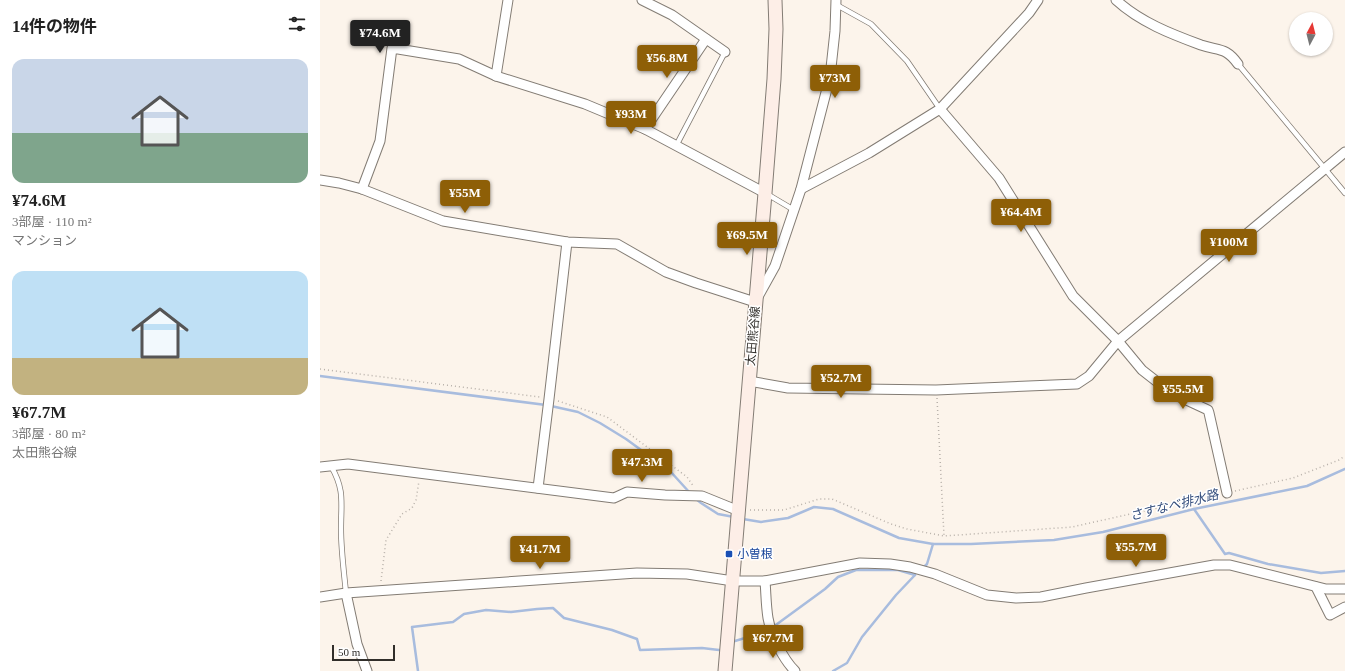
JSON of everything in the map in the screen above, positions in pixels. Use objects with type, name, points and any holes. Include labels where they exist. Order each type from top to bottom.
[{"type":"main road","name":"太田熊谷線","points":[[725,671],[739,516],[755,302],[766,194],[774,79],[776,29],[775,0]]},
{"type":"street","points":[[496,76],[508,0]]},
{"type":"street","points":[[642,0],[672,15],[725,52]]},
{"type":"street","points":[[801,189],[868,153],[940,109],[1029,13],[1038,0]]},
{"type":"street","points":[[1116,0],[1131,13],[1144,20],[1202,45],[1225,51],[1232,55],[1238,64]]},
{"type":"street","points":[[320,180],[338,183],[362,190],[443,221],[567,242],[617,244],[666,272],[755,302],[775,266],[801,189],[830,77],[835,31],[834,1]]},
{"type":"street","points":[[645,129],[706,39]]},
{"type":"street","points":[[362,190],[380,141],[392,48],[459,59],[496,76],[586,104],[645,129],[766,194]]},
{"type":"street","points":[[940,109],[999,178],[1072,296],[1118,341],[1142,370],[1165,388],[1208,410],[1210,413],[1227,493]]},
{"type":"street","points":[[749,381],[788,388],[936,390],[1077,384],[1089,376],[1118,341],[1345,152]]},
{"type":"street","points":[[538,488],[550,398],[567,242]]},
{"type":"street","points":[[320,467],[348,464],[614,498],[627,492],[702,496],[739,516]]},
{"type":"street","points":[[320,598],[380,591],[637,573],[687,574],[733,581],[765,581],[860,563],[890,564],[915,568],[987,595],[1016,598],[1041,597],[1214,565],[1230,565],[1326,589],[1345,589]]},
{"type":"street","points":[[765,581],[769,622],[780,649],[789,665],[795,671]]},
{"type":"street","points":[[1316,587],[1330,615],[1345,607]]},
{"type":"street","points":[[346,594],[357,644],[368,671]]},
{"type":"lane","points":[[834,1],[871,24],[907,61],[940,109]]},
{"type":"lane","points":[[676,146],[725,52]]},
{"type":"lane","points":[[1238,64],[1345,192]]},
{"type":"lane","points":[[766,194],[794,210]]},
{"type":"lane","points":[[331,466],[337,476],[341,490],[341,529],[346,594]]},
{"type":"path","points":[[320,370],[550,398],[607,417],[687,477],[702,496]]},
{"type":"path","points":[[936,390],[944,536]]},
{"type":"path","points":[[739,516],[784,510],[819,499],[832,498],[891,524],[944,536],[1072,527],[1293,478],[1339,460],[1345,456]]},
{"type":"path","points":[[380,591],[386,540],[402,514],[412,508],[416,500],[420,473]]},
{"type":"waterway","points":[[320,376],[546,405]]},
{"type":"waterway","points":[[551,406],[578,412],[626,439],[670,471],[690,493]]},
{"type":"waterway","name":"さすなべ排水路","points":[[743,519],[761,522],[788,518],[814,507],[833,509],[899,538],[933,544],[971,544],[1054,540],[1103,532],[1194,509],[1307,486],[1345,469]]},
{"type":"waterway","points":[[696,499],[718,514],[734,517]]},
{"type":"waterway","points":[[1194,509],[1225,554],[1229,553],[1268,564],[1321,573],[1345,571]]},
{"type":"waterway","points":[[922,569],[927,564],[933,544]]},
{"type":"waterway","points":[[773,627],[825,589],[838,577],[856,570],[898,570],[915,575]]},
{"type":"waterway","points":[[833,671],[847,663],[862,637],[896,595],[915,575]]},
{"type":"waterway","points":[[418,671],[412,627],[453,622],[464,614],[486,610],[511,612],[553,608],[564,618],[612,630],[637,639],[640,650],[702,648],[719,650]]},
{"type":"waterway","points":[[735,641],[765,632],[768,629]]},
{"type":"place","name":"小曽根","points":[[729,554]]}]
